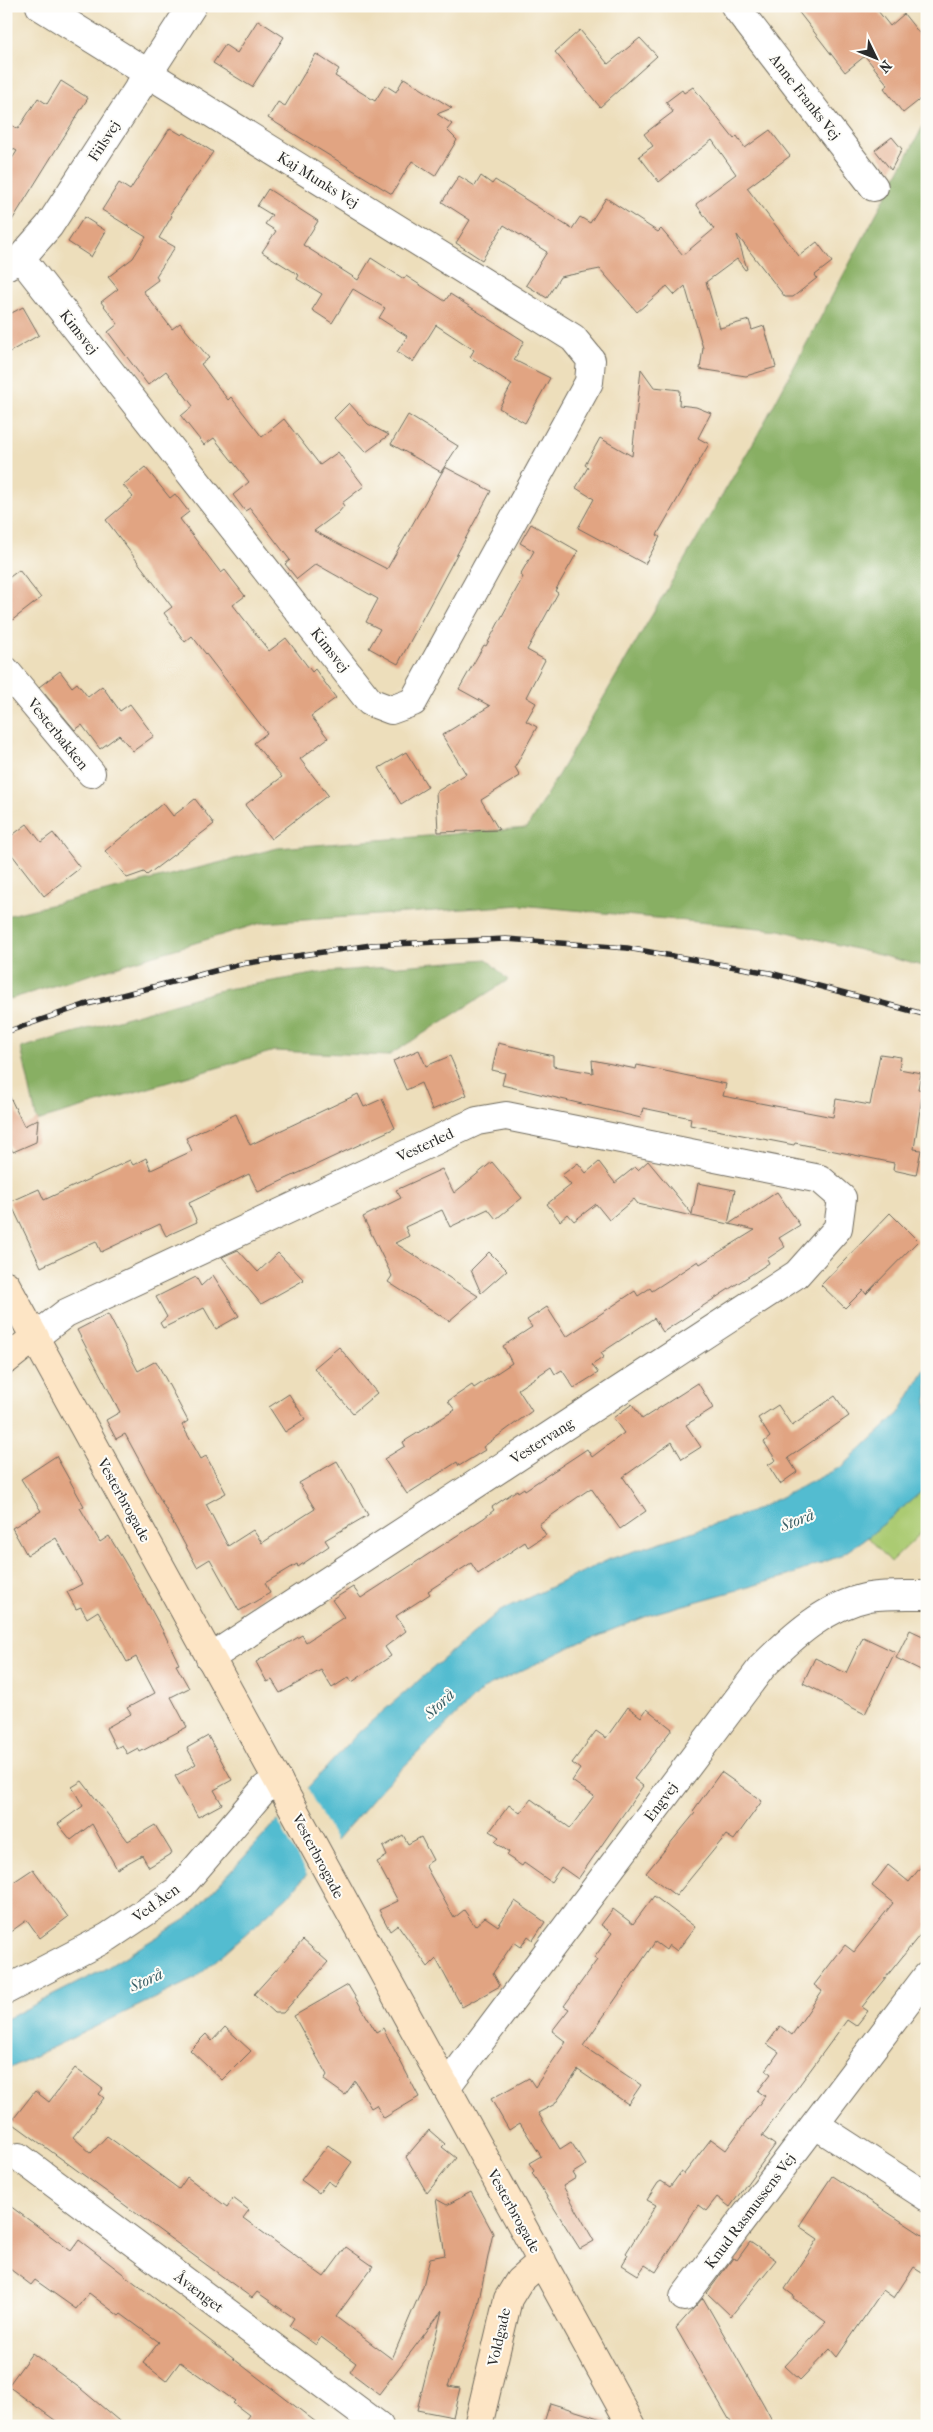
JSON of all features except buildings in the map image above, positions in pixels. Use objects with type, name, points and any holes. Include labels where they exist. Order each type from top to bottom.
[{"type":"street","name":"Kaj Munks Vej","points":[[40,6],[573,338],[591,360]]},
{"type":"street","name":"Fiilsvej","points":[[14,262],[49,226],[192,6]]},
{"type":"street","name":"Anne Franks Vej","points":[[735,6],[874,187]]},
{"type":"street","name":"Kimsvej","points":[[14,262],[370,702],[391,710],[413,702],[589,382],[591,360]]},
{"type":"street","name":"Vesterbakken","points":[[6,671],[91,773]]},
{"type":"street","name":"Vesterled","points":[[34,1337],[66,1313],[92,1300],[477,1121],[506,1116],[820,1179],[842,1198]]},
{"type":"street","name":"Vestervang","points":[[210,1658],[797,1274],[838,1228],[842,1198]]},
{"type":"street","name":"Vesterbrogade","points":[[6,1285],[632,2426]]},
{"type":"street","points":[[6,1360],[34,1337]]},
{"type":"street","name":"Engvej","points":[[446,2088],[762,1667],[793,1635],[832,1610],[869,1597],[927,1595]]},
{"type":"street","name":"Ved Åen","points":[[6,1990],[108,1937],[177,1891],[265,1788],[278,1780]]},
{"type":"street","name":"Knud Rasmussens Vej","points":[[684,2297],[923,1988]]},
{"type":"street","points":[[816,2125],[927,2197]]},
{"type":"street","name":"Åvænget","points":[[19,2157],[379,2426]]},
{"type":"street","name":"Voldgade","points":[[478,2426],[508,2299],[519,2281],[542,2261]]},
{"type":"green space","points":[[927,119],[927,967],[780,930],[521,905],[261,923],[10,999],[6,981],[6,916],[278,848],[527,828],[757,436]]},
{"type":"green space","points":[[487,959],[508,980],[388,1056],[274,1051],[37,1121],[21,1048],[221,990],[325,972]]},
{"type":"green space","points":[[927,1487],[927,1527],[891,1562],[868,1537]]},
{"type":"water","name":"Storå","points":[[927,1366],[927,1487],[868,1537],[840,1556],[788,1576],[655,1613],[581,1642],[483,1689],[383,1787],[288,1896],[196,1978],[6,2070],[6,2019],[103,1970],[188,1918],[359,1732],[498,1612],[610,1559],[751,1512],[843,1466],[899,1413]]},
{"type":"pier","points":[[306,1786],[337,1843],[308,1877],[276,1818]]},
{"type":"railway","points":[[6,1032],[84,1005],[241,964],[371,945],[506,939],[627,948],[770,973],[927,1015]]}]
